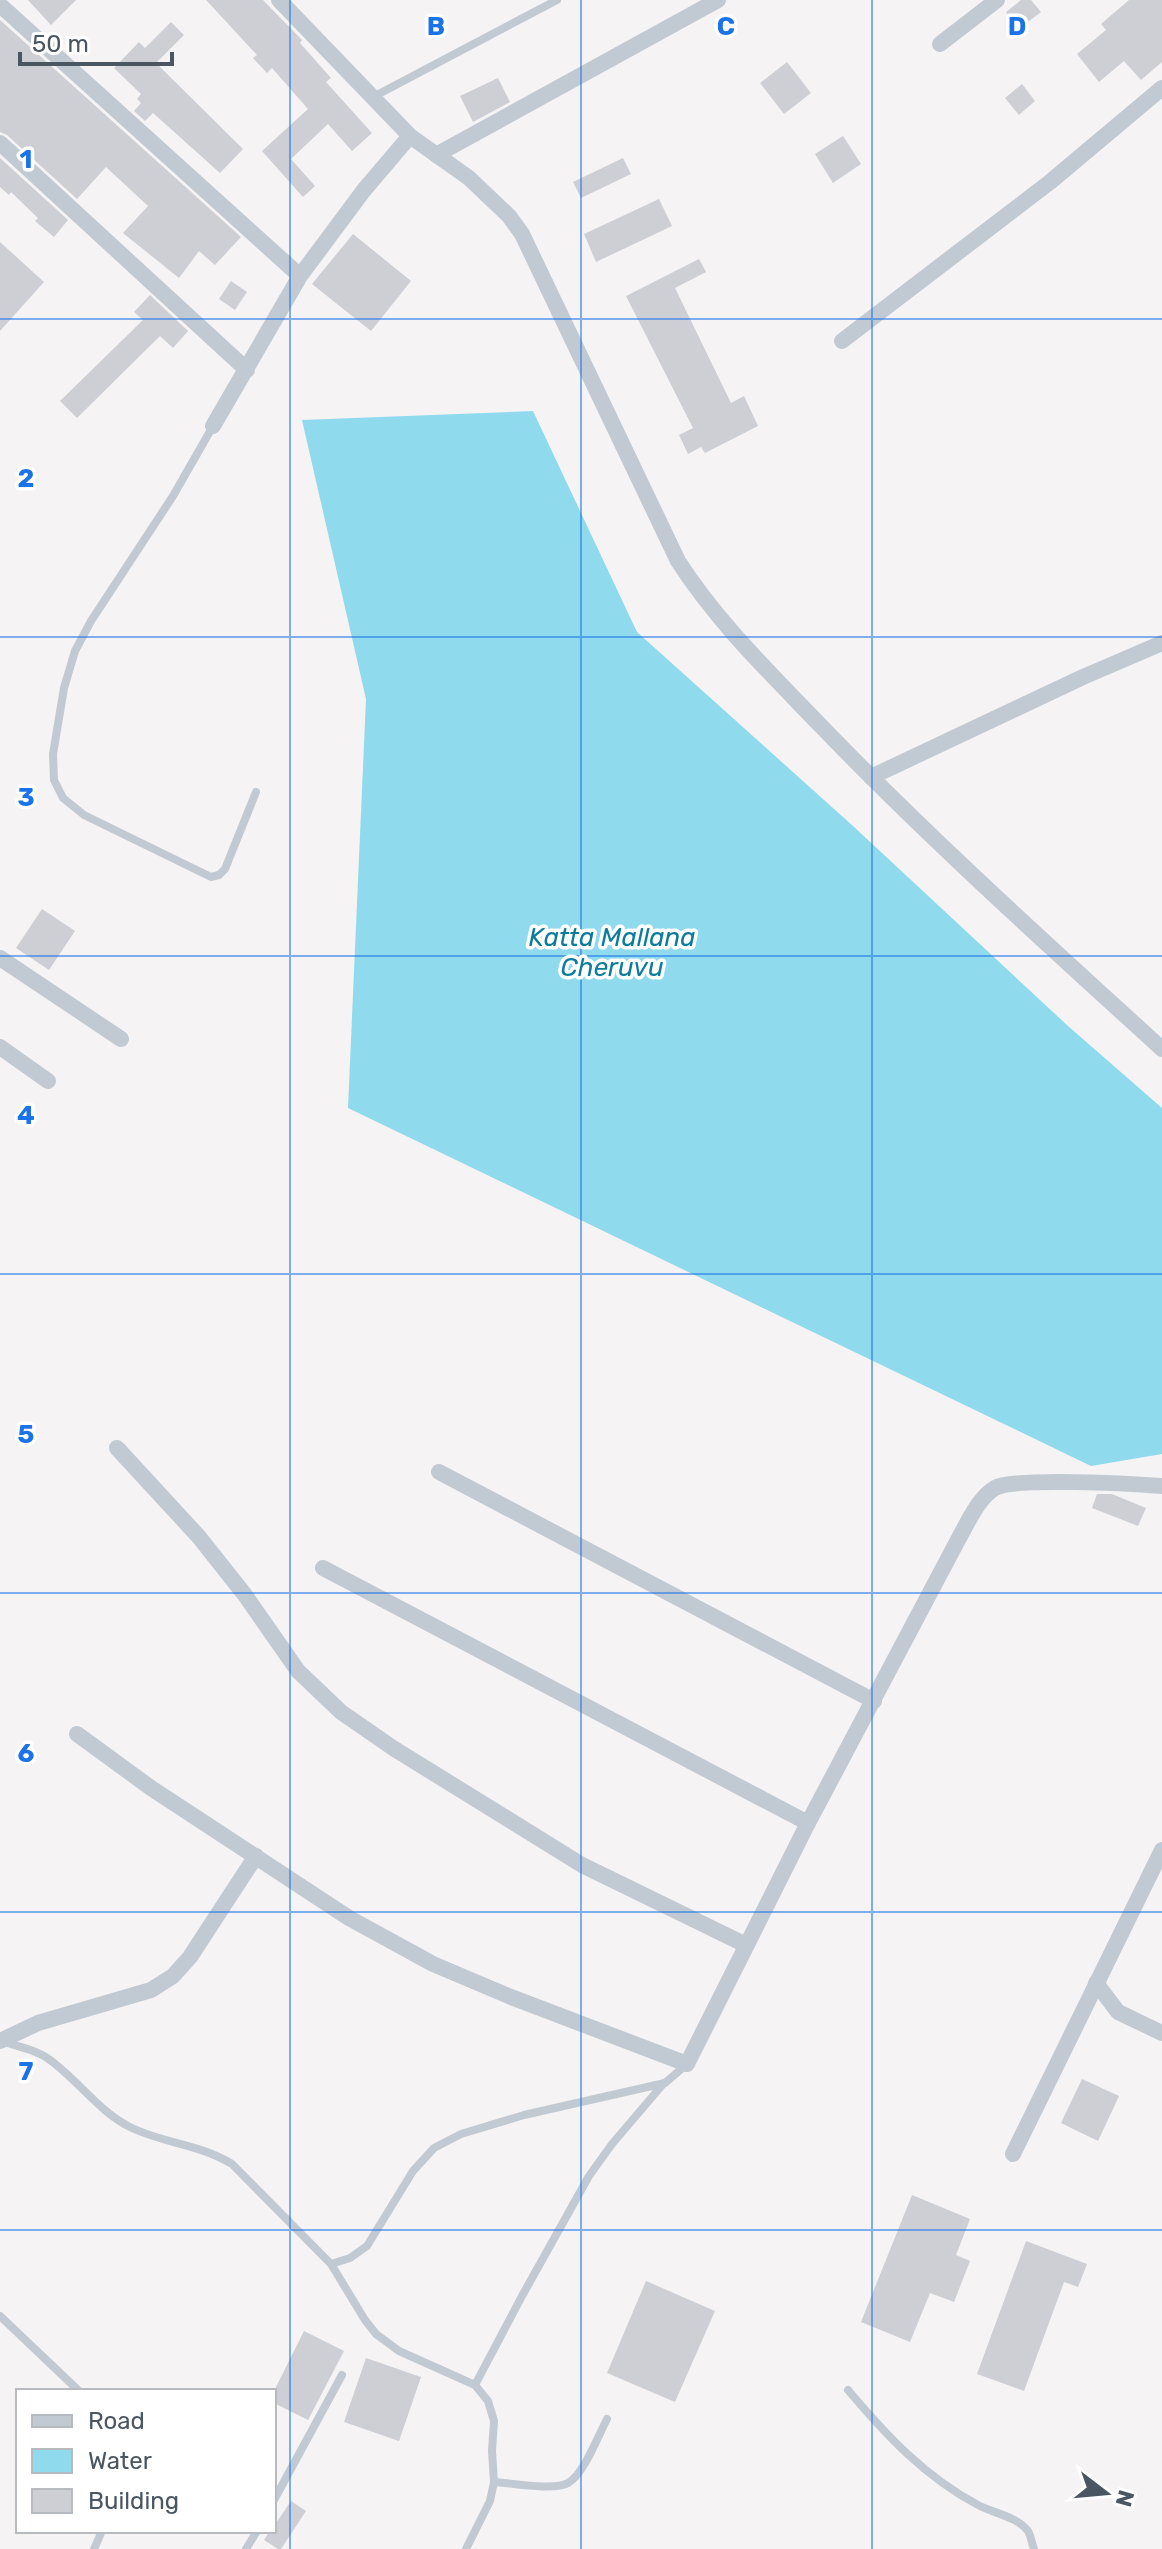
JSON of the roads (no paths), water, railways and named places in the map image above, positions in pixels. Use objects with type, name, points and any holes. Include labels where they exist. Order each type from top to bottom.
[{"type":"street","points":[[279,0],[410,136],[480,188],[509,216],[522,234],[678,561],[700,596],[732,634],[871,777],[1162,1049]]},
{"type":"street","points":[[436,155],[718,0]]},
{"type":"street","points":[[940,44],[997,0]]},
{"type":"street","points":[[0,5],[300,276]]},
{"type":"street","points":[[842,341],[1050,182],[1162,88]]},
{"type":"street","points":[[213,426],[300,276],[364,190],[410,136]]},
{"type":"street","points":[[0,143],[247,370]]},
{"type":"street","points":[[871,777],[1162,643]]},
{"type":"street","points":[[0,958],[121,1039]]},
{"type":"street","points":[[0,1047],[48,1081]]},
{"type":"street","points":[[117,1448],[199,1537],[245,1595],[298,1671],[341,1712],[393,1748],[582,1865],[746,1945]]},
{"type":"street","points":[[439,1472],[874,1701]]},
{"type":"street","points":[[77,1734],[151,1788],[349,1918],[433,1964],[687,2064],[808,1823],[979,1504],[995,1487],[1023,1482],[1162,1486]]},
{"type":"street","points":[[323,1568],[808,1823]]},
{"type":"street","points":[[1013,2154],[1162,1850]]},
{"type":"street","points":[[0,2041],[38,2023],[151,1990],[173,1976],[190,1957],[256,1856]]},
{"type":"street","points":[[1096,1983],[1118,2012],[1162,2033]]},
{"type":"lane","points":[[373,97],[557,0]]},
{"type":"lane","points":[[213,426],[173,496],[91,621],[75,651],[64,688],[53,754],[54,780],[63,798],[84,815],[211,877],[225,869],[256,792]]},
{"type":"lane","points":[[0,2041],[32,2050],[49,2059],[109,2114],[131,2128],[214,2153],[232,2164],[331,2264],[376,2334],[399,2351],[475,2385],[488,2401],[494,2421],[494,2482],[490,2501],[466,2549]]},
{"type":"lane","points":[[475,2385],[589,2176],[612,2144],[665,2083],[687,2064]]},
{"type":"lane","points":[[331,2264],[350,2258],[367,2246],[413,2171],[434,2148],[461,2134],[524,2115],[665,2083]]},
{"type":"lane","points":[[0,2316],[77,2389]]},
{"type":"lane","points":[[276,2496],[342,2375]]},
{"type":"lane","points":[[848,2390],[887,2435],[922,2468],[978,2505],[1013,2520],[1027,2530],[1034,2549]]},
{"type":"lane","points":[[494,2482],[557,2486],[568,2483],[579,2474],[607,2419]]},
{"type":"lane","points":[[246,2549],[252,2533]]},
{"type":"water","name":"Katta Mallana Cheruvu","points":[[533,411],[637,632],[1162,1108],[1162,1454],[1091,1466],[348,1108],[366,699],[302,420]]}]
